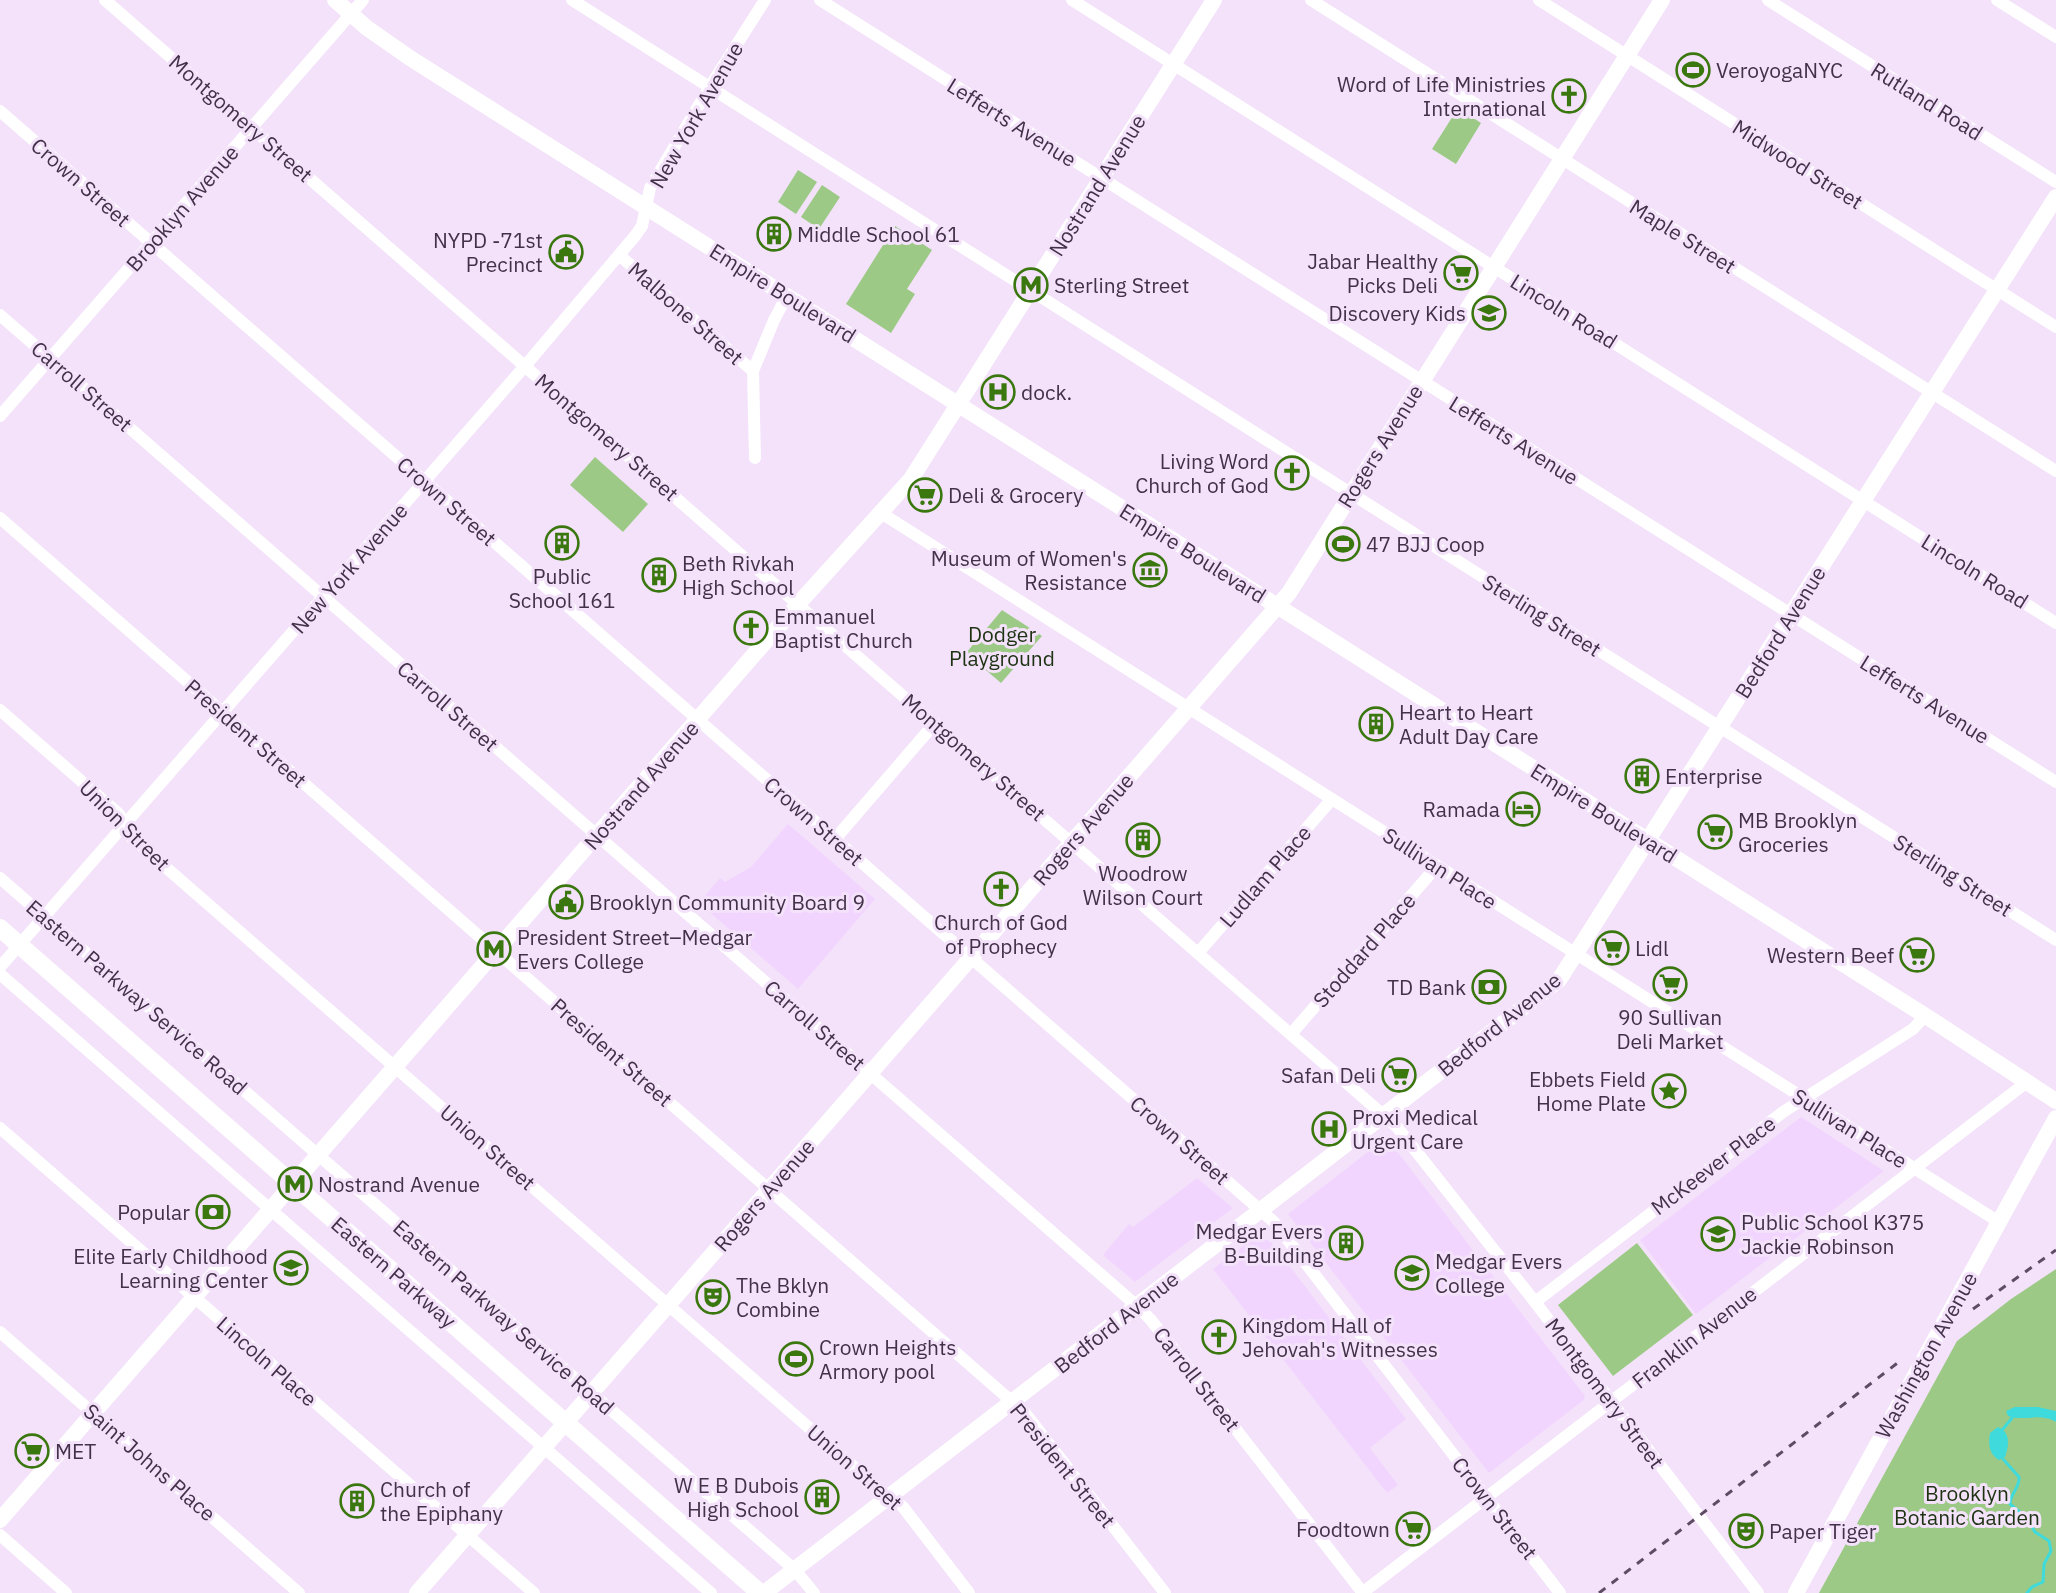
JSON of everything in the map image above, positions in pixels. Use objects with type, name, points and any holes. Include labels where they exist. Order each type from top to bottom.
[{"type":"main road","name":"Empire Boulevard","points":[[334,0],[410,58],[2056,1101]]},
{"type":"main road","name":"Nostrand Avenue","points":[[0,1520],[799,603],[911,479],[1214,0]]},
{"type":"main road","name":"Rogers Avenue","points":[[417,1593],[1290,592],[1662,0]]},
{"type":"main road","name":"Bedford Avenue","points":[[762,1593],[890,1497],[1559,980],[2056,197]]},
{"type":"main road","name":"Eastern Parkway","points":[[0,928],[762,1593]]},
{"type":"main road","name":"Washington Avenue","points":[[1796,1593],[2056,1118]]},
{"type":"street","name":"Montgomery Street","points":[[105,0],[1398,1126],[1758,1593]]},
{"type":"street","name":"Brooklyn Avenue","points":[[0,416],[363,0]]},
{"type":"street","name":"Sterling Street","points":[[572,0],[2056,940]]},
{"type":"street","name":"New York Avenue","points":[[0,968],[620,255],[642,226],[650,188],[709,88],[765,0]]},
{"type":"street","name":"Lefferts Avenue","points":[[820,0],[2056,783]]},
{"type":"street","name":"Lincoln Road","points":[[1072,0],[2056,623]]},
{"type":"street","name":"Maple Street","points":[[1311,0],[2056,471]]},
{"type":"street","name":"Midwood Street","points":[[1539,0],[2056,327]]},
{"type":"street","name":"Rutland Road","points":[[1768,0],[2056,182]]},
{"type":"street","points":[[1997,0],[2056,37]]},
{"type":"street","name":"Crown Street","points":[[0,111],[1274,1222],[1560,1593]]},
{"type":"street","name":"Malbone Street","points":[[620,255],[753,370]]},
{"type":"street","points":[[755,458],[753,370],[787,296]]},
{"type":"street","name":"Carroll Street","points":[[0,315],[1137,1306],[1363,1593]]},
{"type":"street","name":"Sullivan Place","points":[[881,513],[1999,1222]]},
{"type":"street","name":"President Street","points":[[0,518],[1025,1413],[1165,1593]]},
{"type":"street","name":"Union Street","points":[[0,710],[119,814],[131,837],[903,1507],[969,1593]]},
{"type":"street","points":[[835,839],[935,723]]},
{"type":"street","name":"Ludlam Place","points":[[1198,953],[1332,799]]},
{"type":"street","name":"Stoddard Place","points":[[1291,1034],[1437,866]]},
{"type":"street","name":"Eastern Parkway Service Road","points":[[0,878],[795,1570],[814,1593]]},
{"type":"street","points":[[0,974],[711,1593]]},
{"type":"street","name":"McKeever Place","points":[[1535,1302],[1774,1119],[1913,1029],[1925,1016]]},
{"type":"street","name":"Franklin Avenue","points":[[1363,1593],[2027,1082]]},
{"type":"street","name":"Lincoln Place","points":[[0,1128],[534,1593]]},
{"type":"street","name":"Saint Johns Place","points":[[0,1332],[299,1593]]},
{"type":"street","points":[[0,1535],[66,1593]]},
{"type":"shaded area","points":[[788,824],[875,899],[798,989],[699,903],[720,878],[725,882],[751,867]]},
{"type":"shaded area","points":[[1801,1117],[1884,1171],[1696,1314],[1640,1240]]},
{"type":"shaded area","name":"Medgar Evers College","points":[[1378,1144],[1393,1146],[1585,1396],[1584,1400],[1489,1473],[1288,1214]]},
{"type":"shaded area","points":[[1197,1178],[1233,1208],[1135,1282],[1103,1255],[1129,1224],[1133,1227]]},
{"type":"shaded area","points":[[1258,1235],[1272,1243],[1406,1419],[1370,1448],[1398,1485],[1387,1493],[1213,1269]]},
{"type":"shaded area","points":[[2015,1407],[2038,1407],[2056,1411],[2056,1422],[2038,1417],[2008,1416],[2006,1411]]},
{"type":"shaded area","points":[[1998,1427],[2005,1432],[2008,1440],[2005,1457],[1999,1460],[1991,1452],[1989,1441],[1990,1433]]},
{"type":"green space","points":[[1458,108],[1481,123],[1456,164],[1432,149]]},
{"type":"green space","points":[[798,170],[817,182],[796,214],[778,202]]},
{"type":"green space","points":[[822,185],[840,197],[819,229],[801,217]]},
{"type":"green space","points":[[895,226],[932,250],[907,289],[915,294],[891,333],[846,304]]},
{"type":"green space","points":[[595,457],[648,504],[623,532],[570,485]]},
{"type":"green space","name":"Dodger Playground","points":[[1002,610],[1042,636],[1001,683],[966,653]]},
{"type":"green space","points":[[1637,1243],[1693,1315],[1613,1376],[1558,1305]]},
{"type":"green space","name":"Brooklyn Botanic Garden","points":[[2056,1269],[2056,1593],[1819,1593],[1957,1341],[2011,1299]]},
{"type":"waterway","points":[[2003,1429],[2012,1418]]},
{"type":"waterway","points":[[2003,1459],[2019,1477],[2010,1504],[2027,1518],[2035,1532],[2049,1541],[2051,1551],[2044,1564],[2043,1582],[2032,1587],[2027,1593]]},
{"type":"railway","points":[[1973,1309],[2056,1250]]},
{"type":"railway","points":[[1599,1593],[1900,1361]]},
{"type":"place","name":"VeroyogaNYC","points":[[1693,70]]},
{"type":"place","name":"Word of Life Ministries International","points":[[1569,96]]},
{"type":"place","name":"Middle School 61","points":[[774,234]]},
{"type":"place","name":"NYPD -71st Precinct","points":[[566,252]]},
{"type":"place","name":"Jabar Healthy Picks Deli","points":[[1461,273]]},
{"type":"place","name":"Sterling Street","points":[[1031,285]]},
{"type":"place","name":"Discovery Kids","points":[[1489,313]]},
{"type":"place","name":"dock.","points":[[998,392]]},
{"type":"place","name":"Living Word Church of God","points":[[1292,473]]},
{"type":"place","name":"Deli & Grocery","points":[[925,495]]},
{"type":"place","name":"Public School 161","points":[[562,543]]},
{"type":"place","name":"47 BJJ Coop","points":[[1343,544]]},
{"type":"place","name":"Museum of Women's Resistance","points":[[1150,570]]},
{"type":"place","name":"Beth Rivkah High School","points":[[659,575]]},
{"type":"place","name":"Emmanuel Baptist Church","points":[[751,628]]},
{"type":"place","name":"Heart to Heart Adult Day Care","points":[[1376,724]]},
{"type":"place","name":"Enterprise","points":[[1642,776]]},
{"type":"place","name":"Ramada","points":[[1523,809]]},
{"type":"place","name":"MB Brooklyn Groceries","points":[[1715,832]]},
{"type":"place","name":"Woodrow Wilson Court","points":[[1143,840]]},
{"type":"place","name":"Church of God of Prophecy","points":[[1001,889]]},
{"type":"place","name":"Brooklyn Community Board 9","points":[[566,902]]},
{"type":"place","name":"Lidl","points":[[1612,948]]},
{"type":"place","name":"President Street–Medgar Evers College","points":[[494,949]]},
{"type":"place","name":"Western Beef","points":[[1917,955]]},
{"type":"place","name":"90 Sullivan Deli Market","points":[[1670,984]]},
{"type":"place","name":"TD Bank","points":[[1489,987]]},
{"type":"place","name":"Safan Deli","points":[[1399,1075]]},
{"type":"place","name":"Ebbets Field Home Plate","points":[[1669,1091]]},
{"type":"place","name":"Proxi Medical Urgent Care","points":[[1329,1129]]},
{"type":"place","name":"Nostrand Avenue","points":[[295,1184]]},
{"type":"place","name":"Popular","points":[[213,1212]]},
{"type":"place","name":"Public School K375 Jackie Robinson","points":[[1718,1234]]},
{"type":"place","name":"Medgar Evers B-Building","points":[[1346,1243]]},
{"type":"place","name":"Elite Early Childhood Learning Center","points":[[291,1268]]},
{"type":"place","name":"Medgar Evers College","points":[[1412,1273]]},
{"type":"place","name":"The Bklyn Combine","points":[[713,1297]]},
{"type":"place","name":"Kingdom Hall of Jehovah's Witnesses","points":[[1219,1337]]},
{"type":"place","name":"Crown Heights Armory pool","points":[[796,1359]]},
{"type":"place","name":"MET","points":[[32,1451]]},
{"type":"place","name":"W E B Dubois High School","points":[[822,1497]]},
{"type":"place","name":"Church of the Epiphany","points":[[357,1501]]},
{"type":"place","name":"Foodtown","points":[[1413,1529]]},
{"type":"place","name":"Paper Tiger","points":[[1746,1531]]}]
